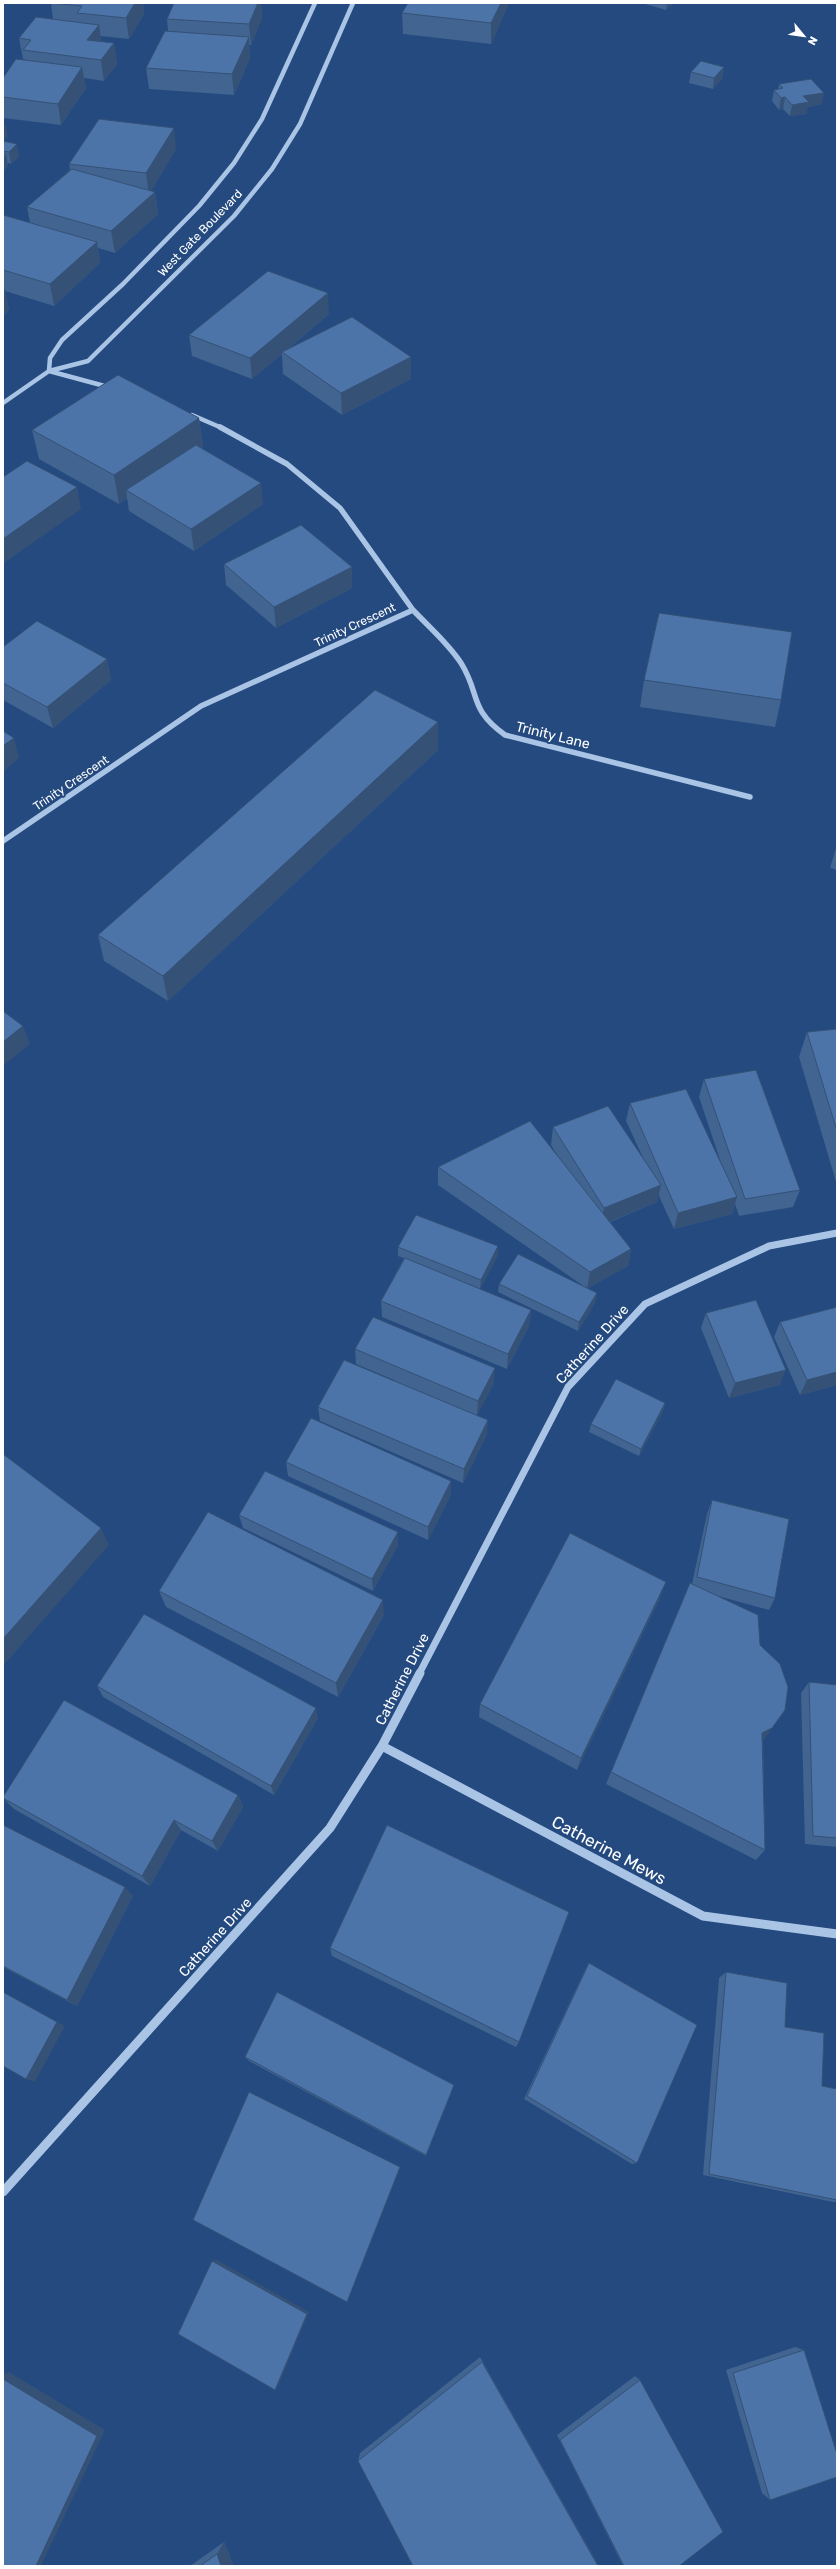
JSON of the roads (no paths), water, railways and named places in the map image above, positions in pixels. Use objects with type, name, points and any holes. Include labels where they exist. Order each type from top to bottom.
[{"type":"street","name":"West Gate Boulevard","points":[[49,371],[50,358],[62,340],[140,267],[199,206],[234,163],[262,119],[315,3]]},
{"type":"street","name":"West Gate Boulevard","points":[[3,403],[49,371],[88,361],[234,216],[263,181],[300,124],[353,3]]},
{"type":"street","points":[[49,371],[120,390]]},
{"type":"street","name":"Trinity Crescent","points":[[3,841],[201,706],[413,610],[340,508],[287,464],[230,431],[188,414]]},
{"type":"street","name":"Trinity Lane","points":[[413,610],[461,664],[479,713],[491,726],[505,735],[750,797]]},
{"type":"street","name":"Catherine Drive","points":[[3,2192],[330,1828],[382,1746],[568,1387],[645,1304],[769,1246],[837,1234]]},
{"type":"street","name":"Catherine Mews","points":[[382,1746],[703,1916],[837,1934]]}]
